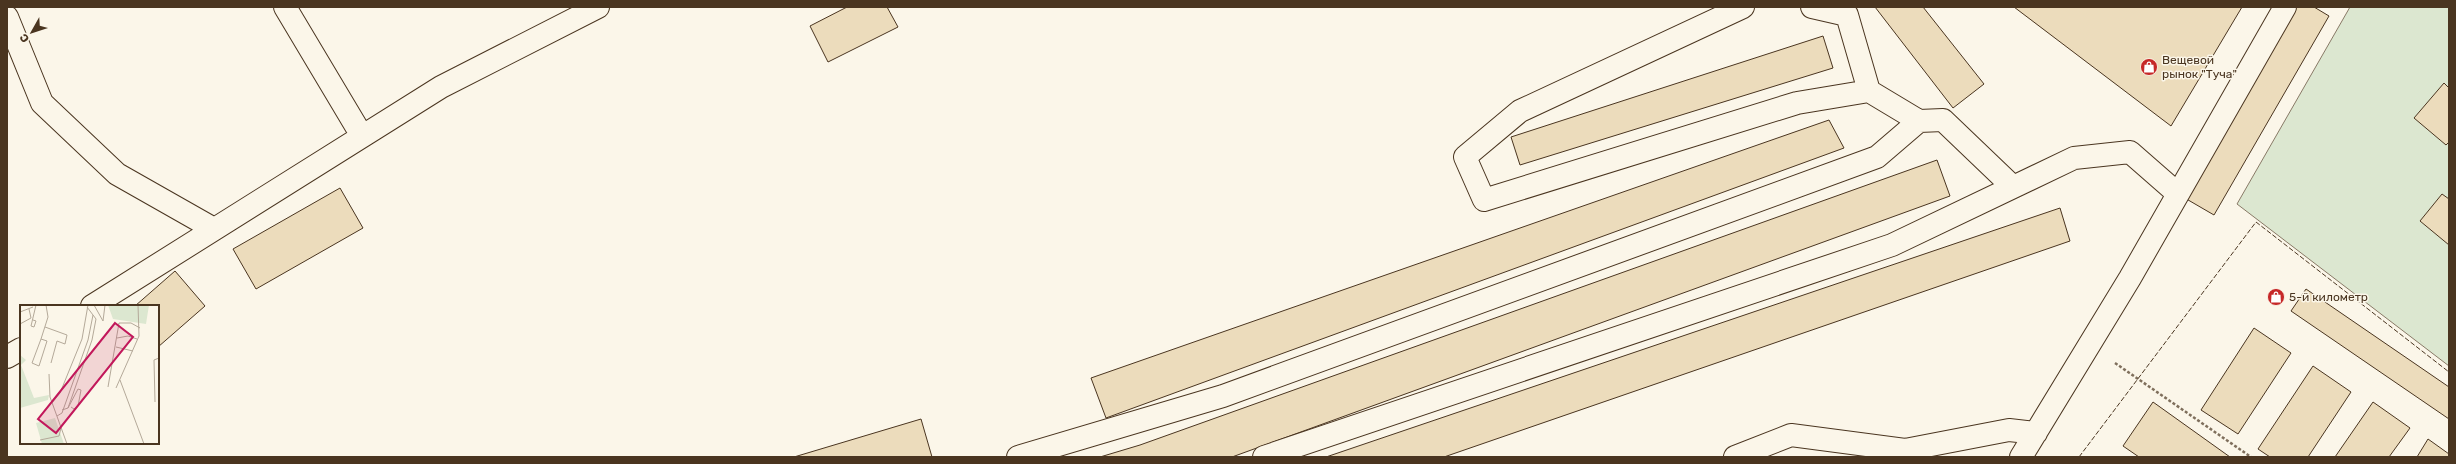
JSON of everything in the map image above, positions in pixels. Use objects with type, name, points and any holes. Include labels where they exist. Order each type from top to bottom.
[{"type":"lane","points":[[285,7],[362,136]]},
{"type":"lane","points":[[94,305],[441,87],[598,7]]},
{"type":"lane","points":[[1743,7],[1520,111],[1466,157],[1484,200],[1797,103],[1869,91],[1919,121],[1943,120],[2013,187]]},
{"type":"lane","points":[[1812,7],[1847,15],[1869,91]]},
{"type":"lane","points":[[2021,457],[2178,194],[2285,7]]},
{"type":"lane","points":[[7,17],[42,103],[117,174],[214,230]]},
{"type":"lane","points":[[1018,457],[1223,396],[1877,157],[1919,121]]},
{"type":"lane","points":[[1264,457],[1892,245],[2074,158],[2130,152],[2178,194]]},
{"type":"lane","points":[[7,357],[20,350]]},
{"type":"lane","points":[[1735,457],[1791,435],[1905,450],[2009,430],[2036,433]]},
{"type":"path","points":[[2089,345],[2251,457]]},
{"type":"green space","points":[[2350,7],[2449,7],[2449,366],[2237,204]]},
{"type":"building","points":[[847,7],[887,7],[898,27],[828,62],[810,26]]},
{"type":"building","points":[[1875,7],[1923,7],[1984,84],[1953,108]]},
{"type":"building","name":"Вещевой рынок \"Туча\"","points":[[2014,7],[2242,7],[2171,126]]},
{"type":"building","points":[[2293,7],[2314,7],[2329,16],[2214,215],[2183,197]]},
{"type":"building","points":[[1823,36],[1833,68],[1520,165],[1511,137]]},
{"type":"building","points":[[2444,83],[2449,88],[2449,142],[2446,145],[2414,118]]},
{"type":"building","points":[[1829,120],[1844,148],[1106,418],[1091,378]]},
{"type":"building","points":[[1937,160],[1950,196],[1232,457],[1100,457],[1140,445]]},
{"type":"building","points":[[340,188],[363,228],[256,289],[233,249]]},
{"type":"building","points":[[2442,194],[2449,199],[2449,245],[2420,221]]},
{"type":"building","points":[[2060,208],[2070,241],[1444,457],[1326,457]]},
{"type":"building","points":[[175,271],[205,306],[159,346],[159,305],[136,305]]},
{"type":"building","points":[[2306,289],[2449,387],[2449,419],[2291,311]]},
{"type":"building","points":[[2254,328],[2291,353],[2238,434],[2201,410]]},
{"type":"building","points":[[2313,366],[2351,392],[2308,457],[2270,457],[2258,449]]},
{"type":"building","points":[[2153,402],[2230,457],[2139,457],[2123,446]]},
{"type":"building","points":[[2373,402],[2410,428],[2389,457],[2335,457]]},
{"type":"building","points":[[921,419],[932,457],[794,457]]},
{"type":"building","points":[[2428,439],[2449,454],[2449,457],[2417,457]]},
{"type":"fence","points":[[2079,457],[2256,222],[2449,372]]},
{"type":"place","name":"Вещевой рынок \"Туча\"","points":[[2149,67]]},
{"type":"place","name":"5-й километр","points":[[2276,297]]}]
